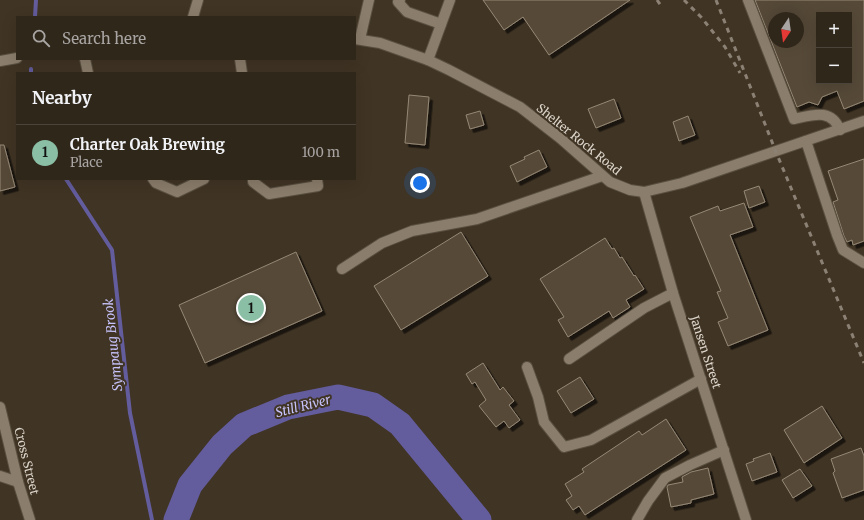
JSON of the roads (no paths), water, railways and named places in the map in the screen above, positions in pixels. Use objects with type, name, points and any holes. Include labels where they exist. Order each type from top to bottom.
[{"type":"street","points":[[194,16],[198,0]]},
{"type":"street","points":[[358,39],[368,0]]},
{"type":"street","points":[[400,0],[398,2],[407,12],[441,24]]},
{"type":"street","points":[[428,60],[450,0]]},
{"type":"street","points":[[748,0],[794,119],[825,114],[837,122],[840,130]]},
{"type":"street","name":"Shelter Rock Road","points":[[358,39],[380,42],[428,60],[520,107],[560,138],[602,176],[619,187],[630,190],[644,192],[682,183],[864,122]]},
{"type":"street","points":[[0,61],[16,58]]},
{"type":"street","points":[[85,60],[88,72]]},
{"type":"street","points":[[240,60],[242,72]]},
{"type":"street","points":[[806,141],[843,250],[864,263]]},
{"type":"street","points":[[342,269],[382,243],[412,231],[477,219],[602,176]]},
{"type":"street","points":[[154,180],[156,183],[177,192],[202,180]]},
{"type":"street","points":[[253,180],[253,182],[268,194],[318,186],[317,180]]},
{"type":"street","name":"Jansen Street","points":[[644,192],[673,293],[746,520]]},
{"type":"street","points":[[569,359],[644,308],[673,293]]},
{"type":"street","points":[[527,367],[538,397],[544,422],[564,447],[591,440],[701,379]]},
{"type":"street","name":"Cross Street","points":[[0,407],[18,482],[30,520]]},
{"type":"street","points":[[637,520],[648,501],[665,478],[724,450]]},
{"type":"street","points":[[0,476],[18,482]]},
{"type":"waterway","name":"Sympaug Brook","points":[[35,16],[36,0]]},
{"type":"waterway","name":"Sympaug Brook","points":[[67,180],[112,250],[130,413],[152,520]]},
{"type":"waterway","name":"Still River","points":[[176,520],[190,485],[222,445],[244,425],[288,407],[338,397],[373,405],[400,424],[479,520]]},
{"type":"railway","points":[[657,0],[662,7]]},
{"type":"railway","points":[[684,0],[701,17],[725,47],[740,73]]},
{"type":"railway","points":[[716,0],[776,152],[864,363]]},
{"type":"place","name":"Charter Oak Brewing","points":[[251,308]]}]
